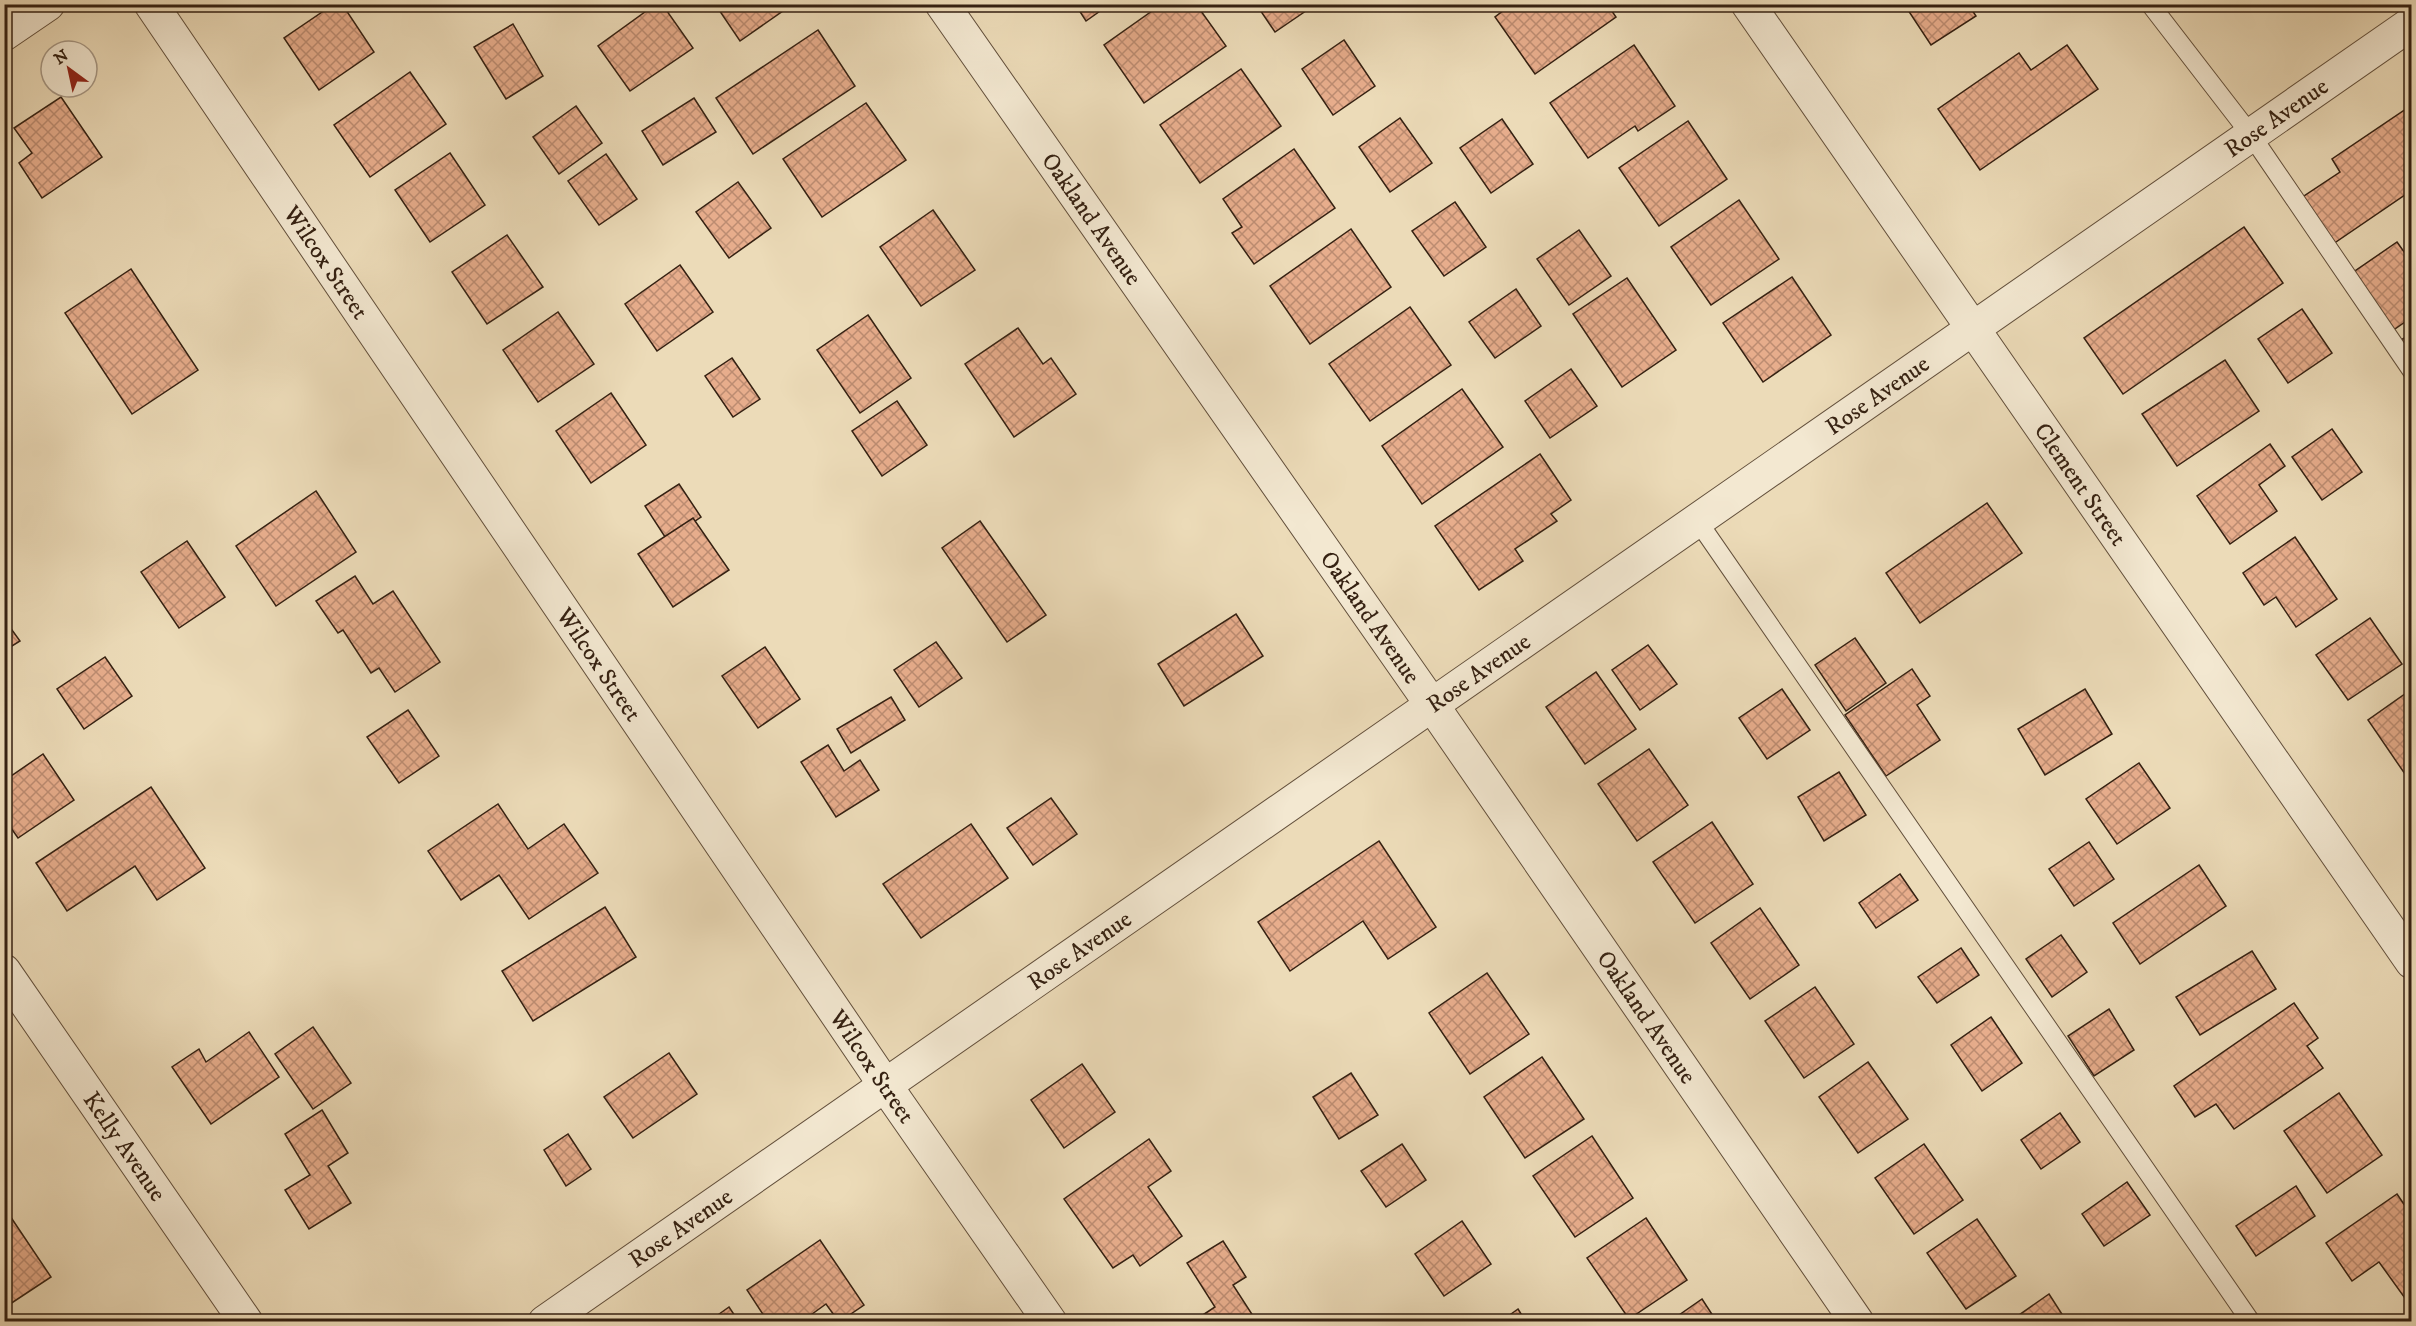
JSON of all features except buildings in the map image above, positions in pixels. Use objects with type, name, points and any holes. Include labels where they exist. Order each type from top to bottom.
[{"type":"street","points":[[4,34],[48,4]]},
{"type":"street","name":"Wilcox Street","points":[[151,4],[885,1085],[1050,1322]]},
{"type":"street","name":"Oakland Avenue","points":[[942,4],[1432,705],[1857,1322]]},
{"type":"street","name":"Clement Street","points":[[1748,4],[2412,962]]},
{"type":"street","name":"Rose Avenue","points":[[545,1322],[2412,23]]},
{"type":"street","name":"Kelly Avenue","points":[[4,971],[246,1322]]},
{"type":"lane","points":[[2150,4],[2251,135],[2412,371]]},
{"type":"lane","points":[[1697,520],[2251,1322]]}]
